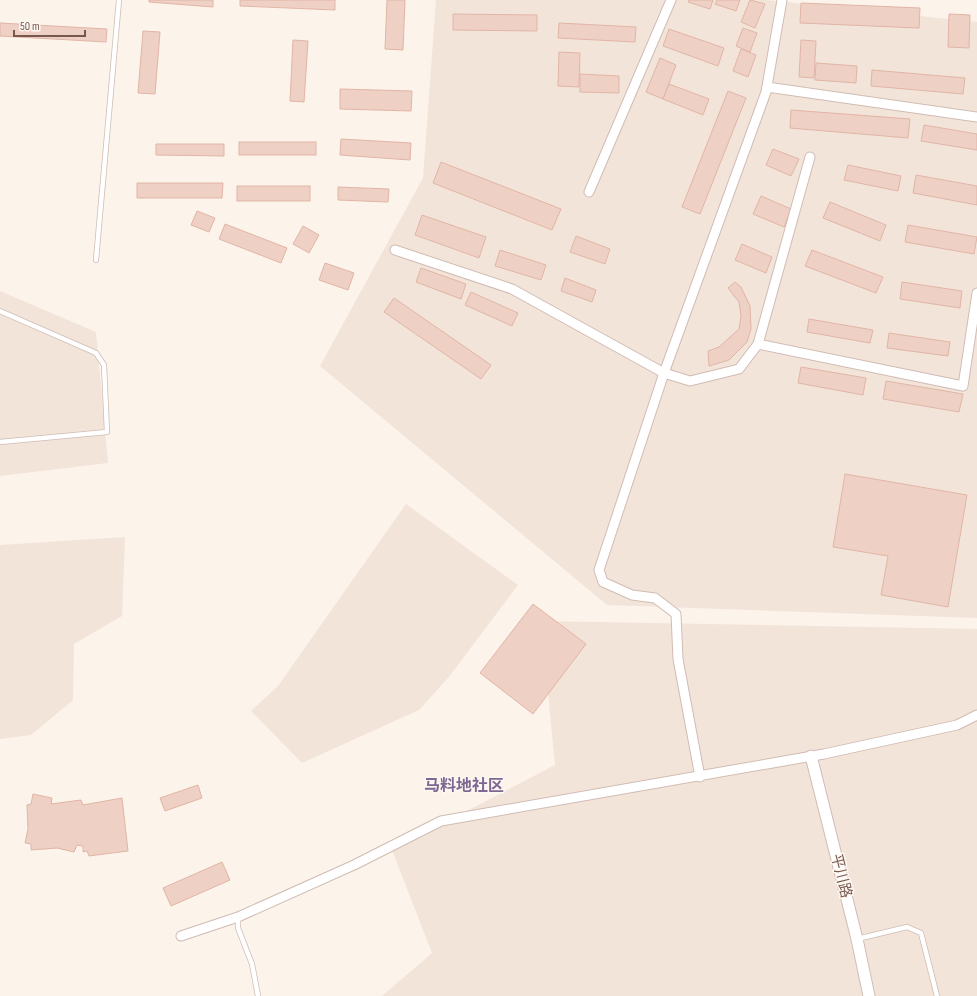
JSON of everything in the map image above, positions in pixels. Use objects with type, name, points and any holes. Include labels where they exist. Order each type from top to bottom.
[{"type":"street","points":[[589,192],[671,0]]},
{"type":"street","points":[[700,777],[678,659],[676,614],[655,598],[632,595],[603,582],[599,570],[664,373],[767,87],[782,0]]},
{"type":"street","points":[[767,87],[977,117]]},
{"type":"street","points":[[395,250],[512,289],[664,373],[690,380],[739,369],[758,344],[810,157]]},
{"type":"street","points":[[758,344],[964,386],[977,293]]},
{"type":"street","points":[[181,936],[238,917],[354,865],[441,821],[700,777],[810,756],[957,725],[977,715]]},
{"type":"street","name":"平川路","points":[[810,756],[857,939],[868,996]]},
{"type":"lane","points":[[96,260],[118,0]]},
{"type":"lane","points":[[0,311],[96,352],[104,365],[107,432],[0,442]]},
{"type":"lane","points":[[238,917],[238,928],[252,964],[258,996]]},
{"type":"lane","points":[[857,939],[907,927],[921,933],[936,996]]},
{"type":"shaded area","points":[[436,0],[767,0],[977,22],[977,618],[607,605],[320,366],[423,178]]},
{"type":"shaded area","points":[[0,291],[96,332],[108,463],[0,476]]},
{"type":"shaded area","points":[[406,504],[518,585],[448,678],[419,710],[302,763],[251,711],[278,686]]},
{"type":"shaded area","points":[[125,537],[122,616],[74,644],[73,700],[31,735],[0,739],[0,545]]},
{"type":"shaded area","points":[[541,621],[977,629],[977,996],[382,996],[432,953],[392,850],[555,765]]},
{"type":"building","points":[[149,0],[213,0],[213,7],[149,2]]},
{"type":"building","points":[[240,0],[335,0],[335,10],[240,6]]},
{"type":"building","points":[[387,0],[405,0],[403,50],[385,49]]},
{"type":"building","points":[[689,0],[713,0],[710,9],[688,2]]},
{"type":"building","points":[[717,0],[740,0],[736,11],[715,4]]},
{"type":"building","points":[[750,0],[765,4],[755,28],[741,22]]},
{"type":"building","points":[[801,3],[920,8],[919,28],[800,23]]},
{"type":"building","points":[[453,14],[537,15],[537,31],[453,30]]},
{"type":"building","points":[[949,14],[970,15],[969,48],[948,47]]},
{"type":"building","points":[[0,23],[107,29],[106,42],[0,36]]},
{"type":"building","points":[[559,23],[636,27],[635,42],[558,38]]},
{"type":"building","points":[[743,28],[757,33],[750,52],[736,46]]},
{"type":"building","points":[[669,29],[724,48],[718,66],[663,46]]},
{"type":"building","points":[[143,31],[160,32],[155,94],[138,93]]},
{"type":"building","points":[[293,40],[308,41],[304,102],[290,101]]},
{"type":"building","points":[[801,40],[816,41],[814,78],[799,77]]},
{"type":"building","points":[[741,49],[756,55],[748,77],[733,71]]},
{"type":"building","points":[[559,52],[580,53],[579,87],[558,86]]},
{"type":"building","points":[[660,58],[676,65],[663,99],[646,92]]},
{"type":"building","points":[[816,63],[857,66],[856,83],[815,80]]},
{"type":"building","points":[[872,70],[965,78],[963,94],[871,86]]},
{"type":"building","points":[[580,74],[619,76],[619,93],[580,92]]},
{"type":"building","points":[[669,84],[709,99],[703,115],[663,99]]},
{"type":"building","points":[[340,89],[412,91],[411,111],[340,109]]},
{"type":"building","points":[[728,91],[746,98],[700,214],[682,207]]},
{"type":"building","points":[[791,110],[910,119],[908,138],[790,128]]},
{"type":"building","points":[[924,125],[977,134],[977,150],[921,141]]},
{"type":"building","points":[[341,139],[411,143],[410,160],[340,155]]},
{"type":"building","points":[[239,142],[316,142],[316,155],[239,155]]},
{"type":"building","points":[[156,144],[224,144],[224,156],[156,155]]},
{"type":"building","points":[[773,149],[799,159],[791,176],[766,165]]},
{"type":"building","points":[[441,162],[561,209],[552,230],[433,183]]},
{"type":"building","points":[[848,165],[901,176],[898,191],[844,180]]},
{"type":"building","points":[[916,175],[977,186],[977,205],[913,193]]},
{"type":"building","points":[[137,183],[223,183],[222,198],[137,198]]},
{"type":"building","points":[[237,186],[310,186],[310,201],[237,201]]},
{"type":"building","points":[[338,187],[389,189],[388,202],[338,200]]},
{"type":"building","points":[[761,196],[791,209],[784,227],[753,214]]},
{"type":"building","points":[[830,202],[886,225],[880,241],[823,218]]},
{"type":"building","points":[[197,211],[215,218],[209,232],[191,225]]},
{"type":"building","points":[[422,215],[486,237],[479,258],[415,235]]},
{"type":"building","points":[[225,224],[287,248],[281,263],[219,239]]},
{"type":"building","points":[[908,225],[977,237],[974,254],[905,242]]},
{"type":"building","points":[[303,226],[319,235],[309,253],[293,244]]},
{"type":"building","points":[[576,236],[610,249],[605,264],[570,252]]},
{"type":"building","points":[[742,244],[772,257],[766,273],[735,260]]},
{"type":"building","points":[[500,250],[546,265],[541,280],[495,266]]},
{"type":"building","points":[[812,250],[883,277],[876,293],[805,266]]},
{"type":"building","points":[[325,263],[354,273],[348,290],[319,280]]},
{"type":"building","points":[[421,268],[466,284],[461,299],[416,282]]},
{"type":"building","points":[[565,278],[596,290],[592,302],[561,291]]},
{"type":"building","points":[[735,282],[741,287],[750,306],[751,329],[747,342],[729,360],[709,366],[708,351],[719,347],[739,329],[741,316],[739,302],[728,288]]},
{"type":"building","points":[[902,282],[962,291],[960,308],[900,299]]},
{"type":"building","points":[[471,292],[518,313],[512,326],[465,305]]},
{"type":"building","points":[[394,298],[491,365],[481,379],[384,312]]},
{"type":"building","points":[[809,319],[873,330],[870,343],[807,332]]},
{"type":"building","points":[[889,333],[950,342],[948,356],[887,348]]},
{"type":"building","points":[[801,367],[866,378],[863,395],[798,383]]},
{"type":"building","points":[[886,381],[963,394],[959,412],[883,399]]},
{"type":"building","points":[[845,474],[967,495],[948,607],[881,595],[888,556],[833,547]]},
{"type":"building","points":[[533,604],[586,644],[533,714],[480,673]]},
{"type":"building","points":[[198,785],[202,798],[165,811],[160,798]]},
{"type":"building","points":[[33,794],[52,798],[51,804],[81,800],[83,805],[122,798],[128,851],[89,856],[87,851],[83,852],[83,846],[77,845],[74,852],[57,848],[31,850],[31,844],[25,843],[28,829],[27,805],[31,804]]},
{"type":"building","points":[[222,862],[230,880],[171,906],[163,888]]},
{"type":"district","name":"马料地社区","points":[[464,786]]}]
